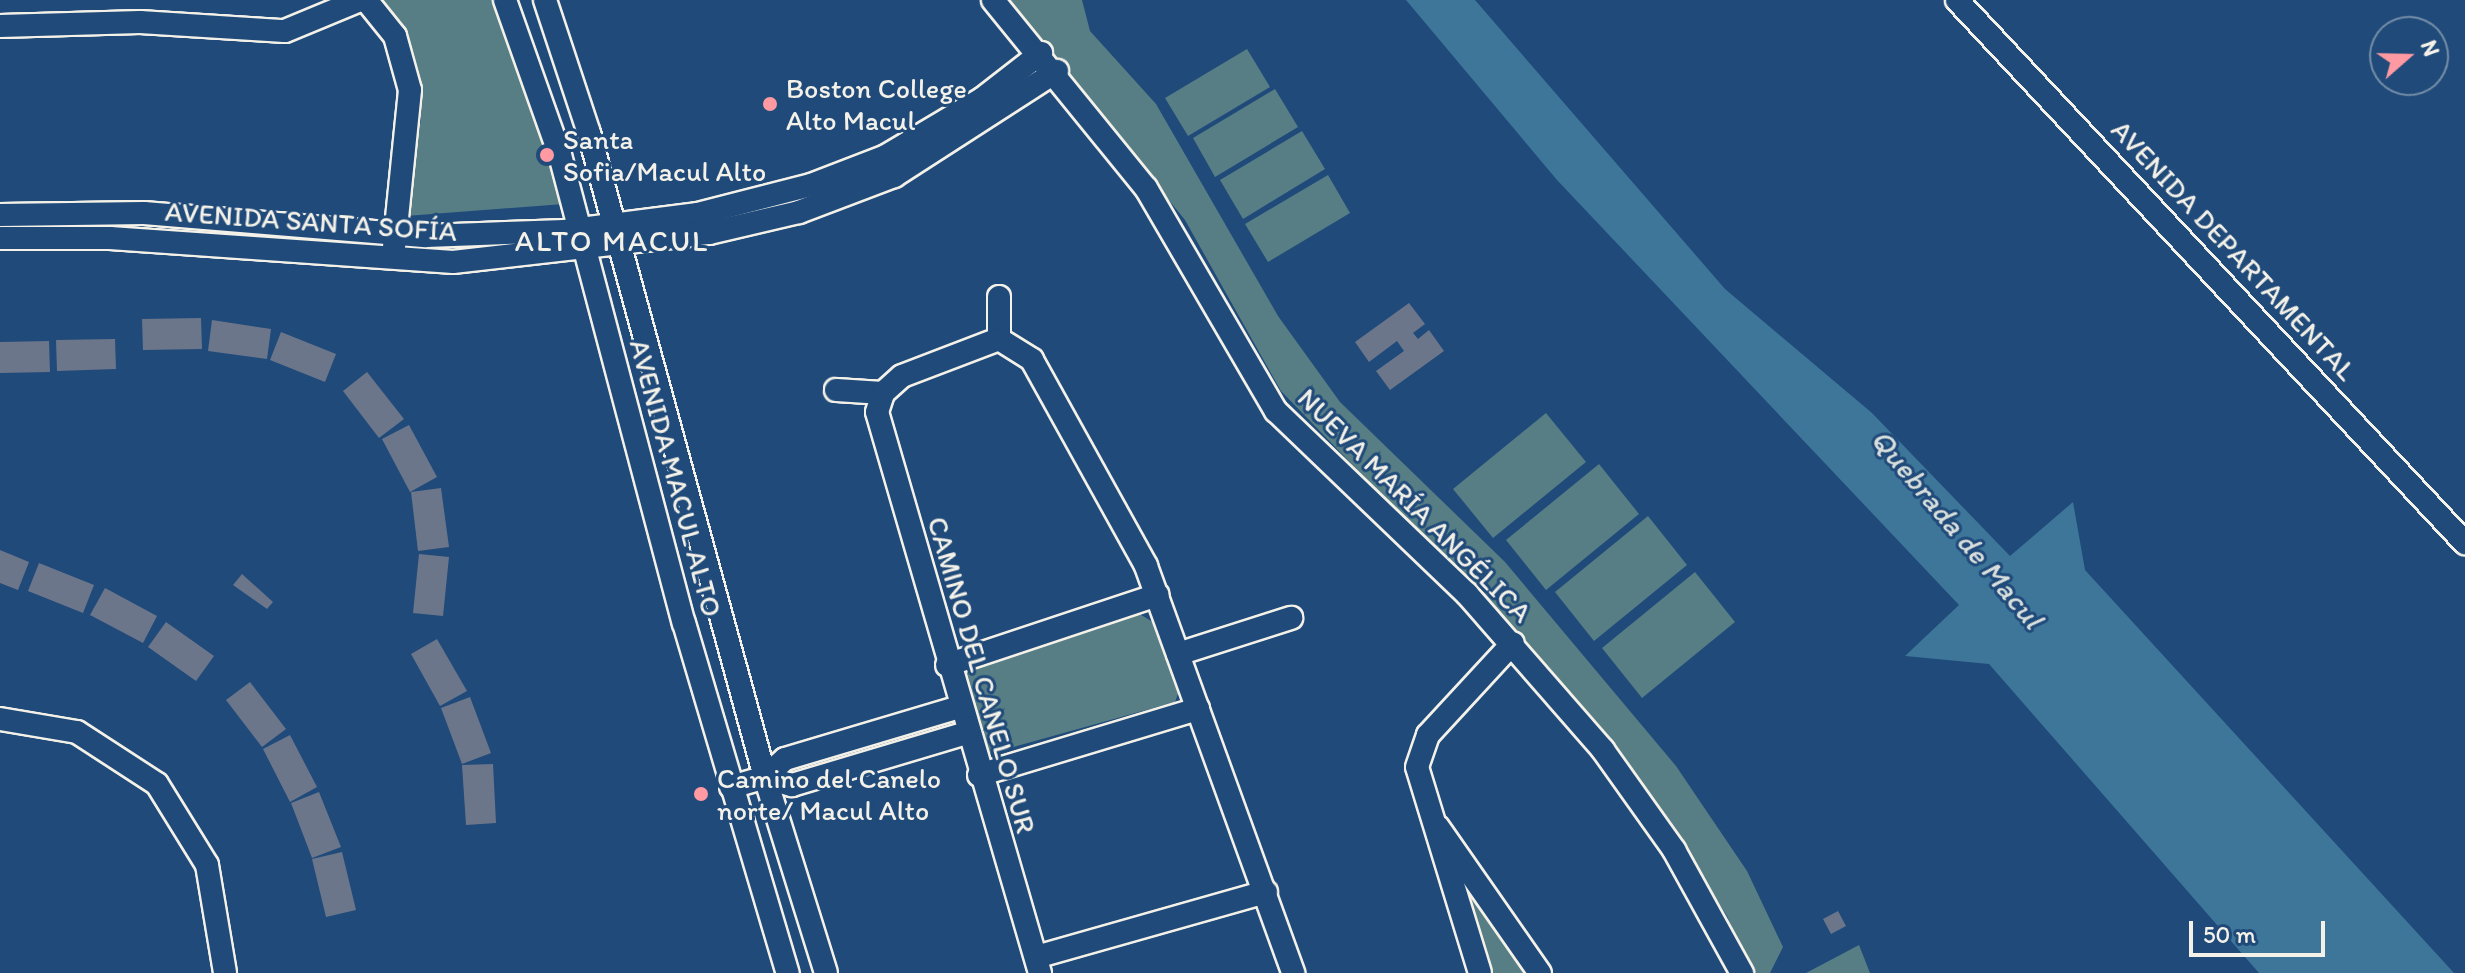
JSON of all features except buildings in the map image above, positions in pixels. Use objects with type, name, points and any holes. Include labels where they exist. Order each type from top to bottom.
[{"type":"street","points":[[0,26],[140,22],[285,31],[363,0],[395,36],[410,90],[393,261]]},
{"type":"street","name":"AVENIDA MACUL ALTO","points":[[505,0],[578,230],[731,787],[788,973]]},
{"type":"street","name":"AVENIDA MACUL ALTO","points":[[545,0],[616,236],[765,777],[826,973]]},
{"type":"street","name":"NUEVA MARÍA ANGÉLICA","points":[[993,0],[1057,71],[1164,215],[1276,411],[1513,643],[1649,813],[1742,973]]},
{"type":"street","name":"AVENIDA DEPARTAMENTAL","points":[[1957,0],[2465,543]]},
{"type":"street","name":"AVENIDA SANTA SOFÍA","points":[[0,238],[110,238],[393,261],[584,253],[616,236],[726,209],[863,165],[933,130],[1041,53]]},
{"type":"street","name":"AVENIDA SANTA SOFÍA","points":[[0,215],[144,213],[395,236],[578,230],[616,236],[744,227],[844,197],[941,151],[1057,71]]},
{"type":"street","points":[[999,297],[999,339]]},
{"type":"street","points":[[836,390],[883,393],[902,376],[999,339]]},
{"type":"street","points":[[999,339],[1032,360],[1158,595],[1293,973]]},
{"type":"street","name":"CAMINO DEL CANELO SUR","points":[[883,393],[882,436],[966,733],[1038,965]]},
{"type":"street","points":[[947,665],[1158,595]]},
{"type":"street","points":[[1178,654],[1291,618]]},
{"type":"street","points":[[1480,973],[1426,810],[1417,767],[1424,742],[1513,643]]},
{"type":"street","points":[[731,787],[765,777],[785,759],[959,707]]},
{"type":"street","points":[[979,775],[1198,709]]},
{"type":"street","points":[[0,719],[77,732],[157,784],[207,865],[225,973]]},
{"type":"street","points":[[765,777],[792,785],[966,733]]},
{"type":"street","points":[[1426,810],[1540,973]]},
{"type":"street","points":[[1038,965],[1266,892]]},
{"type":"green space","points":[[380,0],[495,0],[564,204],[406,216],[421,118],[418,75],[408,42]]},
{"type":"green space","points":[[1006,0],[1082,0],[1090,31],[1156,104],[1278,316],[1340,402],[1505,562],[1676,766],[1747,871],[1783,947],[1770,973],[1750,973],[1727,916],[1661,812],[1522,640],[1281,391],[1185,220]]},
{"type":"green space","points":[[1247,49],[1270,87],[1188,136],[1165,98]]},
{"type":"green space","points":[[1275,89],[1298,127],[1215,177],[1193,138]]},
{"type":"green space","points":[[1302,131],[1325,169],[1243,219],[1220,180]]},
{"type":"green space","points":[[1328,175],[1350,213],[1268,262],[1245,224]]},
{"type":"green space","points":[[1546,413],[1586,462],[1493,538],[1453,489]]},
{"type":"green space","points":[[1599,464],[1639,514],[1546,590],[1506,540]]},
{"type":"green space","points":[[1648,516],[1687,565],[1594,641],[1555,592]]},
{"type":"green space","points":[[1695,572],[1735,622],[1642,698],[1602,648]]},
{"type":"green space","points":[[1138,613],[1156,624],[1179,691],[1175,702],[985,755],[964,673]]},
{"type":"green space","points":[[1473,893],[1529,973],[1490,973],[1463,895]]},
{"type":"green space","points":[[1859,945],[1870,973],[1806,973]]},
{"type":"water","name":"Quebrada de Macul","points":[[1406,0],[1475,0],[1725,289],[1872,413],[2010,556],[2073,502],[2085,570],[2454,973],[2259,973],[1989,664],[1905,656],[1959,605],[1557,180]]},
{"type":"place","name":"Boston College Alto Macul","points":[[770,104]]},
{"type":"place","name":"Santa Sofia/Macul Alto","points":[[547,155]]},
{"type":"place","name":"Camino del Canelo norte/ Macul Alto","points":[[701,794]]},
{"type":"district","name":"ALTO MACUL","points":[[612,241]]}]
